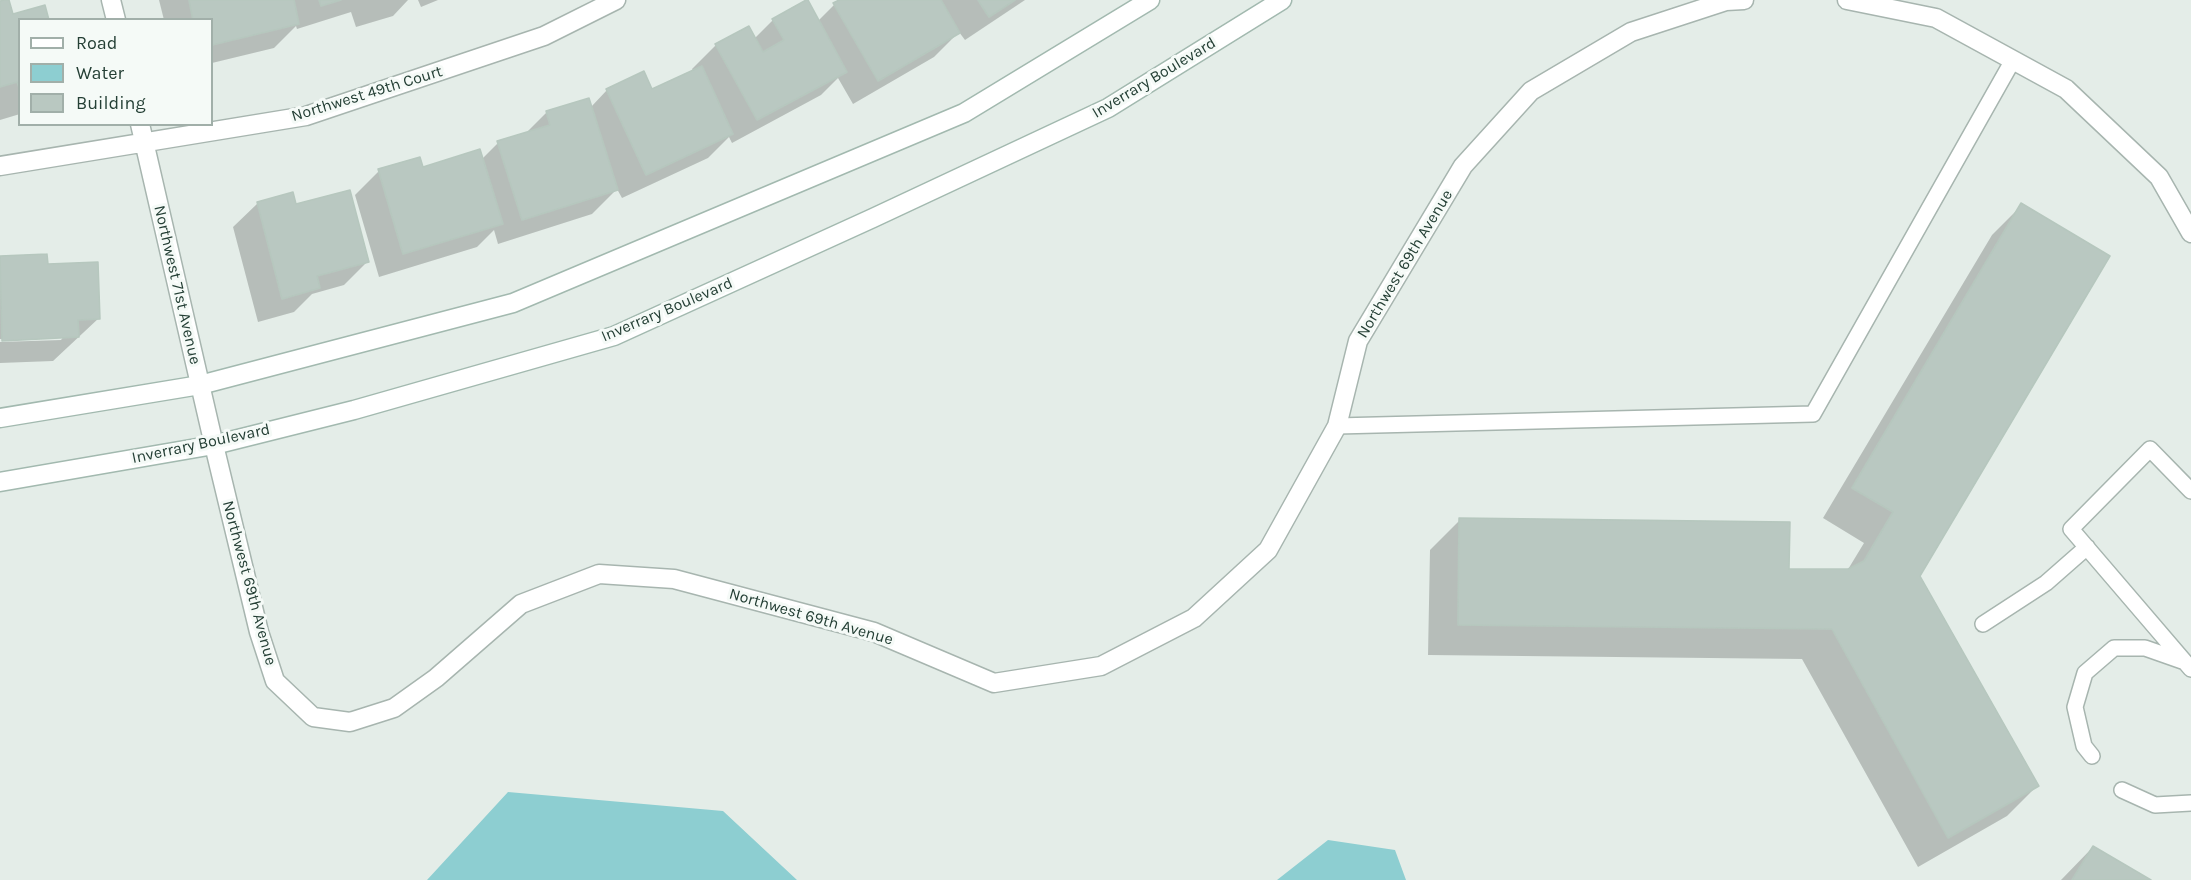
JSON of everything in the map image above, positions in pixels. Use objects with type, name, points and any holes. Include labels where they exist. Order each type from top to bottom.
[{"type":"street","points":[[111,0],[116,18]]},
{"type":"street","name":"Northwest 49th Court","points":[[0,166],[306,116],[544,36],[616,0]]},
{"type":"street","points":[[0,418],[200,386],[513,303],[964,113],[1150,0]]},
{"type":"street","name":"Inverrary Boulevard","points":[[0,482],[214,445],[354,410],[614,336],[1108,108],[1282,0]]},
{"type":"street","name":"Northwest 69th Avenue","points":[[214,445],[260,632],[275,681],[313,717],[350,722],[394,708],[436,678],[521,604],[599,574],[674,579],[874,632],[994,683],[1101,666],[1194,618],[1268,549],[1337,426],[1358,341],[1463,166],[1531,91],[1631,32],[1726,1],[1744,0]]},
{"type":"street","points":[[1848,0],[1936,18],[2066,89],[2159,177],[2191,233]]},
{"type":"street","name":"Northwest 71st Avenue","points":[[140,126],[214,445]]},
{"type":"lane","points":[[1337,426],[1813,414],[2013,60]]},
{"type":"lane","points":[[2189,662],[2071,529],[2150,449],[2191,491]]},
{"type":"lane","points":[[1983,624],[2046,584],[2087,547]]},
{"type":"lane","points":[[2092,756],[2084,746],[2075,707],[2085,673],[2114,648],[2145,648],[2189,662]]},
{"type":"lane","points":[[2122,790],[2155,805],[2191,803]]},
{"type":"water","points":[[508,792],[723,811],[797,880],[427,880]]},
{"type":"water","points":[[1328,840],[1395,850],[1406,880],[1277,880]]},
{"type":"building","points":[[9,0],[13,14],[45,5],[48,18],[18,18],[18,85],[17,82],[0,87],[0,1]]},
{"type":"building","points":[[189,0],[294,0],[299,24],[213,45],[213,18],[193,18]]},
{"type":"building","points":[[319,0],[341,0],[321,6]]},
{"type":"building","points":[[806,0],[847,72],[757,120],[715,44],[749,26],[763,52],[784,40],[772,19]]},
{"type":"building","points":[[839,0],[941,0],[960,33],[878,81],[833,3]]},
{"type":"building","points":[[978,0],[1015,0],[989,17]]},
{"type":"building","points":[[702,66],[733,134],[646,175],[606,89],[644,71],[652,89]]},
{"type":"building","points":[[589,98],[618,190],[522,220],[497,141],[550,125],[546,111]]},
{"type":"building","points":[[480,149],[503,224],[403,254],[378,169],[420,157],[423,167]]},
{"type":"building","points":[[350,190],[369,262],[317,276],[320,288],[282,299],[257,202],[293,192],[296,204]]},
{"type":"building","points":[[2021,203],[2110,256],[1920,576],[2039,786],[1948,838],[1832,629],[1458,625],[1459,518],[1790,522],[1789,569],[1848,569],[1864,561],[1893,512],[1852,488]]},
{"type":"building","points":[[47,254],[48,264],[98,262],[100,319],[78,320],[79,337],[2,341],[0,256]]},
{"type":"building","points":[[2093,846],[2151,880],[2072,880]]}]
